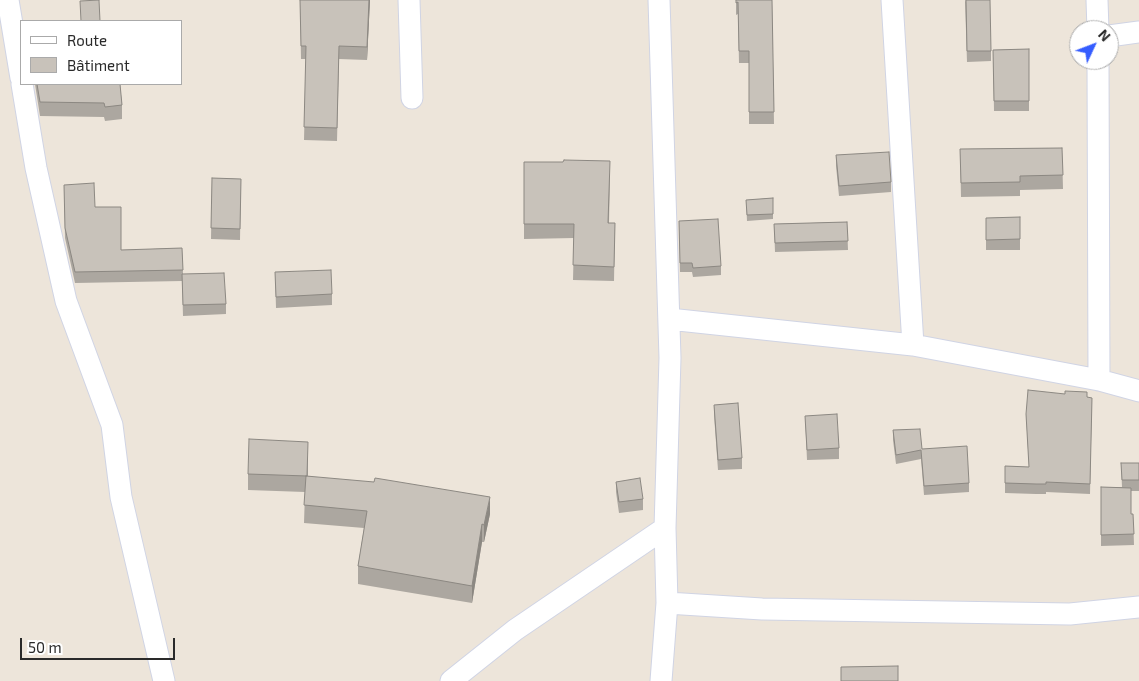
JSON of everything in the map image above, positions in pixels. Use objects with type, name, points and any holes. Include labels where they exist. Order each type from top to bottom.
[{"type":"street","points":[[8,0],[20,72]]},
{"type":"street","points":[[410,0],[412,98]]},
{"type":"street","points":[[659,0],[670,358],[665,528],[667,603],[661,681]]},
{"type":"street","points":[[892,0],[913,345]]},
{"type":"street","points":[[1097,0],[1098,20]]},
{"type":"street","points":[[1119,35],[1139,32]]},
{"type":"street","points":[[1098,70],[1099,380]]},
{"type":"street","points":[[22,85],[36,168],[66,301],[112,425],[121,496],[164,681]]},
{"type":"street","points":[[669,319],[913,345],[1099,380],[1139,391]]},
{"type":"street","points":[[451,681],[515,630],[665,528]]},
{"type":"street","points":[[667,603],[762,609],[1070,614],[1139,607]]},
{"type":"building","points":[[99,0],[100,20],[81,20],[80,1]]},
{"type":"building","points":[[300,0],[369,0],[367,47],[339,46],[337,128],[304,127],[306,46],[301,46]]},
{"type":"building","points":[[736,0],[772,0],[774,112],[749,112],[749,51],[739,51],[738,2],[736,3]]},
{"type":"building","points":[[966,0],[990,0],[991,51],[967,51]]},
{"type":"building","points":[[1029,49],[1029,101],[994,101],[993,50]]},
{"type":"building","points":[[37,85],[120,85],[122,105],[105,107],[104,103],[40,102]]},
{"type":"building","points":[[1062,148],[1063,175],[1020,176],[1020,182],[961,183],[960,149]]},
{"type":"building","points":[[889,152],[891,182],[839,186],[836,155]]},
{"type":"building","points":[[564,160],[610,161],[608,223],[615,223],[614,267],[573,265],[574,224],[524,224],[524,162],[563,162]]},
{"type":"building","points":[[212,178],[241,179],[240,229],[211,228]]},
{"type":"building","points":[[94,183],[95,207],[121,207],[121,250],[182,248],[183,270],[75,272],[65,228],[64,185]]},
{"type":"building","points":[[773,198],[773,214],[747,215],[746,200]]},
{"type":"building","points":[[1020,217],[1020,239],[986,240],[986,218]]},
{"type":"building","points":[[718,219],[721,266],[693,268],[692,263],[680,263],[679,221]]},
{"type":"building","points":[[847,222],[848,241],[775,243],[774,224]]},
{"type":"building","points":[[331,270],[332,294],[276,297],[275,272]]},
{"type":"building","points":[[224,273],[226,304],[183,305],[182,274]]},
{"type":"building","points":[[1028,390],[1065,394],[1065,391],[1087,392],[1087,397],[1092,398],[1090,484],[1005,483],[1005,466],[1029,467],[1026,414]]},
{"type":"building","points":[[738,403],[742,458],[718,460],[714,405]]},
{"type":"building","points":[[837,414],[839,448],[807,450],[805,416]]},
{"type":"building","points":[[920,429],[922,449],[967,446],[969,483],[924,486],[921,450],[896,455],[893,430]]},
{"type":"building","points":[[249,439],[308,442],[307,476],[248,474]]},
{"type":"building","points":[[1121,463],[1139,463],[1139,480],[1122,480]]},
{"type":"building","points":[[306,476],[374,482],[375,478],[490,497],[484,525],[482,524],[472,586],[358,566],[367,511],[304,505]]},
{"type":"building","points":[[640,478],[643,499],[619,502],[616,482]]},
{"type":"building","points":[[1101,487],[1131,488],[1131,514],[1133,514],[1134,534],[1101,535]]},
{"type":"building","points":[[898,666],[898,681],[841,681],[841,667]]}]
